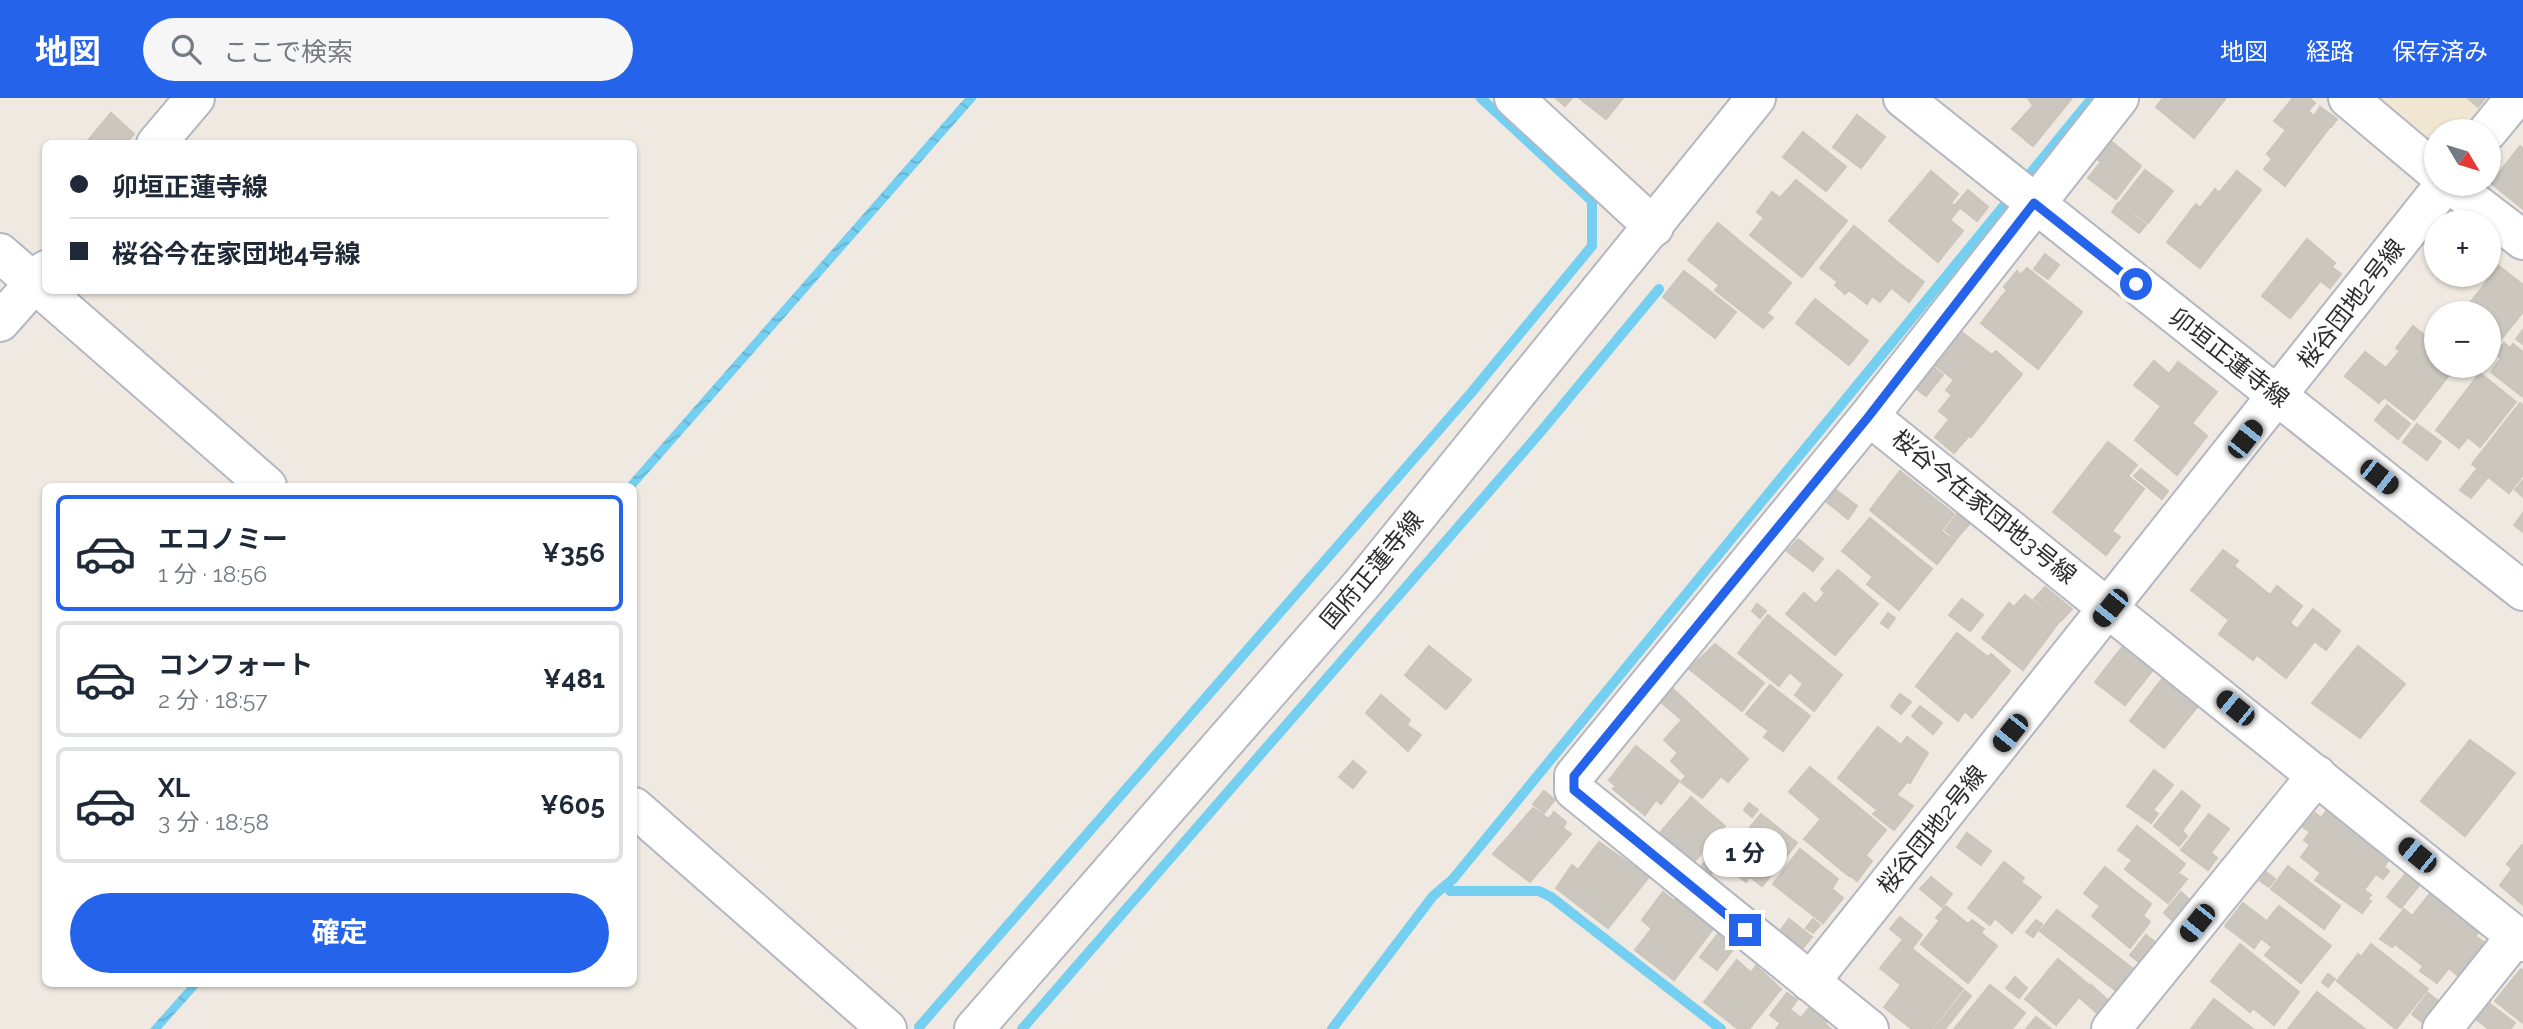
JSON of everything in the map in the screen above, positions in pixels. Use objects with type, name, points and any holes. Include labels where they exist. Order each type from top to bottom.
[{"type":"street","points":[[159,140],[195,98]]},
{"type":"street","points":[[1514,98],[1654,227]]},
{"type":"street","name":"国府正蓮寺線","points":[[974,1029],[1362,584],[1756,98]]},
{"type":"street","name":"卯垣正蓮寺線","points":[[1903,98],[2523,591]]},
{"type":"street","points":[[1869,1029],[1574,790],[1574,776],[1869,416],[2119,98]]},
{"type":"street","points":[[2348,98],[2424,162]]},
{"type":"street","points":[[2498,119],[2515,98]]},
{"type":"street","name":"桜谷団地2号線","points":[[1810,982],[2438,196]]},
{"type":"street","points":[[2464,196],[2523,240]]},
{"type":"street","points":[[0,253],[40,276],[0,322]]},
{"type":"street","points":[[59,294],[264,483]]},
{"type":"street","name":"桜谷今在家団地3号線","points":[[1869,416],[2519,939]]},
{"type":"street","points":[[2111,1029],[2317,775]]},
{"type":"street","points":[[637,810],[887,1029]]},
{"type":"street","points":[[2442,1029],[2519,939]]},
{"type":"shaded area","points":[[2371,98],[2487,98],[2470,119],[2424,119],[2424,140]]},
{"type":"water","points":[[965,98],[977,98],[637,486],[637,483],[628,483]]},
{"type":"water","points":[[187,987],[198,987],[161,1029],[150,1029]]},
{"type":"building","points":[[1556,98],[1572,98],[1565,106]]},
{"type":"building","points":[[1579,98],[1623,98],[1606,119]]},
{"type":"building","points":[[2028,98],[2072,98],[2033,146],[2012,129],[2033,106]]},
{"type":"building","points":[[2163,98],[2225,99],[2194,138],[2156,107]]},
{"type":"building","points":[[2293,98],[2309,98],[2315,103],[2308,111],[2329,128],[2285,186],[2264,169],[2272,159],[2267,154],[2286,130],[2274,121]]},
{"type":"building","points":[[2468,98],[2485,98],[2478,107]]},
{"type":"building","points":[[2320,107],[2337,119],[2331,127],[2315,115]]},
{"type":"building","points":[[111,113],[134,134],[129,140],[88,140]]},
{"type":"building","points":[[1857,115],[1885,137],[1861,168],[1833,147]]},
{"type":"building","points":[[1803,132],[1846,167],[1826,191],[1783,157]]},
{"type":"building","points":[[2112,142],[2141,166],[2116,199],[2088,178],[2101,162],[2097,159]]},
{"type":"building","points":[[2520,146],[2523,149],[2523,209],[2501,191],[2501,170]]},
{"type":"building","points":[[2145,170],[2173,191],[2148,223],[2120,202]]},
{"type":"building","points":[[1931,171],[1958,194],[1951,203],[1959,209],[1950,220],[1963,231],[1938,262],[1889,221]]},
{"type":"building","points":[[2237,171],[2261,190],[2200,268],[2167,242],[2196,204],[2200,208],[2215,189],[2219,193]]},
{"type":"building","points":[[1796,180],[1847,221],[1802,277],[1750,235],[1764,218],[1757,212],[1772,192],[1780,198]]},
{"type":"building","points":[[1968,190],[1988,207],[1977,221],[1956,204]]},
{"type":"building","points":[[2118,203],[2146,225],[2139,233],[2112,212]]},
{"type":"building","points":[[1718,223],[1736,238],[1727,250],[1708,235]]},
{"type":"building","points":[[1854,226],[1906,269],[1880,302],[1872,296],[1867,304],[1849,290],[1845,294],[1835,285],[1838,282],[1820,268]]},
{"type":"building","points":[[1707,236],[1726,251],[1737,239],[1791,283],[1767,313],[1773,318],[1763,328],[1715,290],[1719,285],[1688,260]]},
{"type":"building","points":[[2307,239],[2335,263],[2290,318],[2262,296]]},
{"type":"building","points":[[2045,254],[2059,265],[2048,279],[2034,269]]},
{"type":"building","points":[[2027,268],[2082,312],[2038,369],[1981,323],[2007,290],[2004,287],[2017,271],[2021,275]]},
{"type":"building","points":[[2333,268],[2341,274],[2330,288],[2322,282]]},
{"type":"building","points":[[2501,268],[2523,285],[2523,312],[2501,340],[2501,301],[2471,301],[2482,287],[2501,287]]},
{"type":"building","points":[[1908,270],[1924,282],[1909,302],[1893,289]]},
{"type":"building","points":[[1684,271],[1736,312],[1715,338],[1663,297]]},
{"type":"building","points":[[1815,299],[1868,341],[1849,365],[1796,323]]},
{"type":"building","points":[[2413,326],[2424,335],[2424,378],[2447,378],[2414,420],[2384,397],[2379,403],[2345,376],[2365,352],[2386,368],[2400,351],[2396,348]]},
{"type":"building","points":[[1956,328],[1992,355],[1996,351],[2022,374],[1971,437],[1939,411],[1952,395],[1946,390],[1954,380],[1930,361]]},
{"type":"building","points":[[2523,330],[2523,344],[2516,339]]},
{"type":"building","points":[[2504,343],[2510,348],[2513,344],[2523,352],[2523,397],[2499,378],[2501,378],[2501,347]]},
{"type":"building","points":[[1926,361],[1943,375],[1926,396],[1909,383]]},
{"type":"building","points":[[2154,361],[2169,374],[2178,362],[2217,392],[2192,423],[2207,436],[2177,475],[2135,440],[2161,406],[2134,385]]},
{"type":"building","points":[[2476,378],[2486,378],[2516,402],[2480,447],[2468,437],[2459,448],[2436,430]]},
{"type":"building","points":[[2520,403],[2523,406],[2523,475],[2509,493],[2472,464]]},
{"type":"building","points":[[2387,405],[2410,424],[2398,439],[2375,420]]},
{"type":"building","points":[[1948,421],[1968,437],[1954,453],[1935,437]]},
{"type":"building","points":[[2417,424],[2441,442],[2427,460],[2403,442]]},
{"type":"building","points":[[2108,442],[2137,465],[2128,476],[2144,489],[2112,531],[2120,537],[2106,555],[2053,512]]},
{"type":"building","points":[[2141,469],[2168,491],[2162,499],[2134,476]]},
{"type":"building","points":[[2477,469],[2487,478],[2471,498],[2460,490]]},
{"type":"building","points":[[1900,471],[1954,514],[1941,531],[1955,541],[1937,564],[1870,510]]},
{"type":"building","points":[[2523,480],[2523,497],[2515,490]]},
{"type":"building","points":[[1836,490],[1857,506],[1848,519],[1827,502]]},
{"type":"building","points":[[1958,513],[1970,523],[1956,539],[1945,530]]},
{"type":"building","points":[[2523,513],[2523,532],[2514,525]]},
{"type":"building","points":[[1870,518],[1932,569],[1899,610],[1867,584],[1873,577],[1842,551]]},
{"type":"building","points":[[1798,539],[1823,559],[1813,571],[1787,551]]},
{"type":"building","points":[[2223,550],[2238,561],[2234,566],[2270,595],[2277,586],[2302,606],[2290,623],[2314,642],[2286,678],[2257,655],[2253,660],[2219,634],[2229,620],[2191,590]]},
{"type":"building","points":[[1838,570],[1878,604],[1835,655],[1786,614],[1804,593],[1816,604],[1825,593],[1821,589]]},
{"type":"building","points":[[2045,587],[2072,609],[2061,621],[2034,599]]},
{"type":"building","points":[[2025,595],[2059,622],[2023,670],[1982,638],[2009,603],[2014,607]]},
{"type":"building","points":[[1962,599],[1983,615],[1970,631],[1949,615]]},
{"type":"building","points":[[1757,604],[1766,611],[1760,618],[1752,611]]},
{"type":"building","points":[[2313,609],[2340,631],[2326,650],[2298,628]]},
{"type":"building","points":[[1888,613],[1895,618],[1888,628],[1881,623]]},
{"type":"building","points":[[1768,615],[1842,675],[1814,711],[1795,695],[1803,684],[1790,672],[1779,686],[1738,653]]},
{"type":"building","points":[[1957,633],[1988,657],[1991,654],[2010,671],[1972,718],[1965,711],[1958,721],[1916,686]]},
{"type":"building","points":[[1715,644],[1764,683],[1742,711],[1689,669]]},
{"type":"building","points":[[1429,646],[1471,680],[1446,709],[1405,675]]},
{"type":"building","points":[[2123,646],[2153,670],[2125,705],[2095,682]]},
{"type":"building","points":[[2358,646],[2405,684],[2360,738],[2312,703]]},
{"type":"building","points":[[2162,679],[2198,706],[2164,748],[2130,721]]},
{"type":"building","points":[[1770,685],[1810,716],[1783,751],[1764,737],[1769,731],[1746,714]]},
{"type":"building","points":[[1672,688],[1748,759],[1728,782],[1721,776],[1702,798],[1681,782],[1686,776],[1671,761],[1678,753],[1664,740],[1682,720],[1661,702]]},
{"type":"building","points":[[1900,694],[1911,702],[1901,714],[1891,706]]},
{"type":"building","points":[[1381,695],[1410,720],[1407,725],[1421,735],[1408,751],[1366,713]]},
{"type":"building","points":[[1920,706],[1942,723],[1933,734],[1912,716]]},
{"type":"building","points":[[1878,727],[1901,745],[1907,737],[1928,753],[1910,783],[1907,782],[1881,813],[1838,778]]},
{"type":"building","points":[[2470,740],[2515,773],[2465,836],[2421,801]]},
{"type":"building","points":[[1636,746],[1679,781],[1661,804],[1656,800],[1645,815],[1613,789],[1616,786],[1609,780]]},
{"type":"building","points":[[1353,761],[1366,772],[1353,788],[1339,777]]},
{"type":"building","points":[[1810,767],[1886,830],[1849,876],[1804,839],[1821,819],[1789,792]]},
{"type":"building","points":[[2154,770],[2173,785],[2153,810],[2158,814],[2151,823],[2127,806]]},
{"type":"building","points":[[1544,791],[1555,800],[1544,813],[1533,804]]},
{"type":"building","points":[[2182,791],[2200,806],[2182,831],[2187,836],[2179,846],[2154,826]]},
{"type":"building","points":[[1897,795],[1913,806],[1894,830],[1873,814],[1876,811],[1881,815]]},
{"type":"building","points":[[1691,797],[1725,826],[1693,863],[1659,834]]},
{"type":"building","points":[[1749,803],[1758,810],[1752,817],[1744,810]]},
{"type":"building","points":[[1533,808],[1549,819],[1554,812],[1566,822],[1563,828],[1571,834],[1530,882],[1493,854]]},
{"type":"building","points":[[2328,809],[2390,858],[2384,867],[2389,871],[2383,879],[2376,874],[2364,890],[2371,895],[2367,899],[2371,901],[2362,913],[2315,880],[2321,873],[2301,857],[2310,845],[2304,840],[2310,832],[2303,827],[2315,813],[2321,818]]},
{"type":"building","points":[[1761,814],[1797,843],[1762,886],[1750,877],[1746,882],[1721,863]]},
{"type":"building","points":[[2209,814],[2229,829],[2211,853],[2217,858],[2208,870],[2181,850]]},
{"type":"building","points":[[2137,826],[2185,864],[2178,873],[2187,879],[2168,903],[2125,869],[2132,860],[2118,850]]},
{"type":"building","points":[[1967,833],[1991,851],[1981,865],[1957,847]]},
{"type":"building","points":[[1599,842],[1649,877],[1608,928],[1556,888],[1572,865],[1578,870]]},
{"type":"building","points":[[2522,845],[2523,905],[2500,885],[2512,869],[2507,864]]},
{"type":"building","points":[[1800,849],[1838,879],[1832,889],[1843,898],[1823,923],[1773,884]]},
{"type":"building","points":[[1709,856],[1718,864],[1710,875],[1700,868]]},
{"type":"building","points":[[1866,856],[1872,861],[1857,881],[1851,876]]},
{"type":"building","points":[[2004,862],[2024,878],[2021,882],[2041,897],[2012,933],[1995,918],[1990,925],[1968,908]]},
{"type":"building","points":[[2288,866],[2340,906],[2324,929],[2271,889]]},
{"type":"building","points":[[2105,867],[2151,904],[2143,916],[2150,922],[2130,948],[2092,916],[2100,906],[2084,893]]},
{"type":"building","points":[[2266,872],[2275,879],[2269,887],[2260,881]]},
{"type":"building","points":[[2407,872],[2421,883],[2401,908],[2387,897]]},
{"type":"building","points":[[1931,877],[1952,894],[1942,907],[1920,889]]},
{"type":"building","points":[[2432,891],[2480,930],[2475,936],[2485,943],[2457,975],[2449,968],[2437,983],[2420,971],[2423,966],[2395,944],[2392,947],[2380,939],[2404,909],[2412,916]]},
{"type":"building","points":[[1663,892],[1673,900],[1651,928],[1642,920]]},
{"type":"building","points":[[2181,892],[2190,900],[2173,921],[2164,913]]},
{"type":"building","points":[[1675,899],[1713,929],[1674,980],[1635,950]]},
{"type":"building","points":[[2243,903],[2265,920],[2254,935],[2260,940],[2254,948],[2225,926]]},
{"type":"building","points":[[1946,906],[1968,924],[1972,920],[1984,929],[1981,933],[1997,946],[1968,983],[1921,944],[1940,920],[1936,918]]},
{"type":"building","points":[[2279,906],[2331,946],[2301,983],[2265,955],[2272,947],[2256,934]]},
{"type":"building","points":[[2057,910],[2132,968],[2115,990],[2040,931]]},
{"type":"building","points":[[1900,917],[1922,935],[1913,947],[1890,929]]},
{"type":"building","points":[[1789,919],[1812,937],[1803,948],[1780,931]]},
{"type":"building","points":[[1813,919],[1820,925],[1813,933],[1806,928]]},
{"type":"building","points":[[2036,920],[2042,924],[2033,937],[2026,932]]},
{"type":"building","points":[[1718,934],[1735,947],[1717,970],[1700,957]]},
{"type":"building","points":[[2146,935],[2155,942],[2139,962],[2130,955]]},
{"type":"building","points":[[1902,941],[1963,989],[1931,1029],[1912,1029],[1884,1007],[1901,985],[1880,968]]},
{"type":"building","points":[[2240,944],[2299,992],[2274,1025],[2253,1008],[2250,1012],[2211,981]]},
{"type":"building","points":[[2371,944],[2428,989],[2396,1029],[2337,981],[2358,954],[2361,957]]},
{"type":"building","points":[[2058,959],[2089,985],[2056,1025],[2025,999]]},
{"type":"building","points":[[1737,960],[1751,973],[1756,966],[1781,989],[1749,1029],[1738,1029],[1704,1002]]},
{"type":"building","points":[[2521,969],[2523,971],[2523,1023],[2495,1001]]},
{"type":"building","points":[[2328,974],[2335,979],[2328,987],[2322,982]]},
{"type":"building","points":[[2015,977],[2027,988],[2019,998],[2006,988]]},
{"type":"building","points":[[1990,985],[2025,1013],[2012,1029],[1954,1029]]},
{"type":"building","points":[[2091,985],[2108,1000],[2097,1013],[2080,998]]},
{"type":"building","points":[[1965,991],[1971,996],[1945,1029],[1934,1029]]},
{"type":"building","points":[[2317,992],[2365,1029],[2288,1029]]},
{"type":"building","points":[[1787,993],[1797,1000],[1780,1023],[1770,1015]]},
{"type":"building","points":[[2428,993],[2438,1001],[2422,1022],[2412,1014]]},
{"type":"building","points":[[2214,999],[2253,1029],[2191,1029]]},
{"type":"building","points":[[2490,1004],[2515,1023],[2510,1029],[2489,1029],[2477,1020]]},
{"type":"building","points":[[1810,1007],[1827,1021],[1825,1024],[1831,1029],[1776,1029],[1791,1010],[1801,1018]]},
{"type":"building","points":[[2036,1017],[2051,1029],[2026,1029]]},
{"type":"waterway","points":[[919,1027],[1471,393],[1592,246],[1592,201],[1481,98]]},
{"type":"waterway","points":[[1332,1029],[1433,896],[1453,879],[2092,98]]},
{"type":"waterway","points":[[1022,1029],[1538,435],[1659,289]]},
{"type":"waterway","points":[[1450,891],[1539,891],[1551,897],[1721,1029]]},
{"type":"route","points":[[1745,930],[1574,790],[1574,776],[1869,416],[2034,203],[2136,284]]}]
